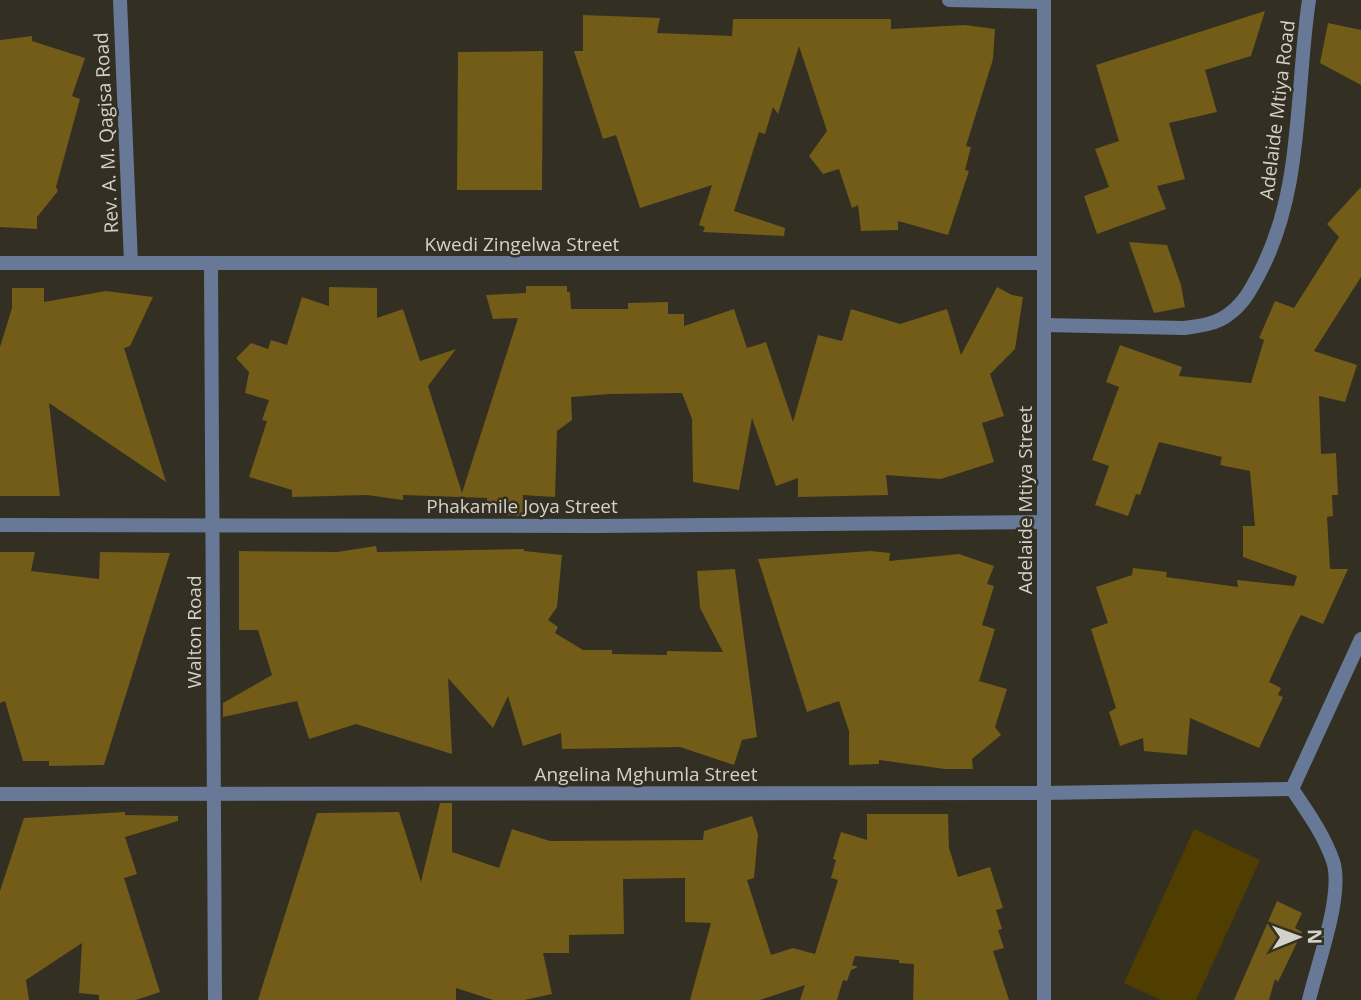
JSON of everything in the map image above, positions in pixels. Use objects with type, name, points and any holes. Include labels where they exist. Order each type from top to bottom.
[{"type":"street","name":"Rev. A. M. Qagisa Road","points":[[120,0],[131,263]]},
{"type":"street","points":[[949,0],[1044,1]]},
{"type":"street","name":"Adelaide Mtiya Road","points":[[1044,325],[1184,328],[1206,325],[1228,316],[1245,300],[1266,260],[1285,209],[1294,164],[1303,42],[1309,0]]},
{"type":"street","name":"Adelaide Mtiya Street","points":[[1044,1],[1044,1000]]},
{"type":"street","name":"Kwedi Zingelwa Street","points":[[0,262],[1044,263]]},
{"type":"street","name":"Walton Road","points":[[211,264],[215,1000]]},
{"type":"street","name":"Phakamile Joya Street","points":[[0,525],[596,526],[1044,522]]},
{"type":"street","points":[[1309,1000],[1336,885],[1333,862],[1292,789],[1361,639]]},
{"type":"street","name":"Angelina Mghumla Street","points":[[0,794],[1044,793],[1292,789]]},
{"type":"shaded area","points":[[1194,829],[1260,860],[1196,1000],[1161,1000],[1124,983]]},
{"type":"building","points":[[1265,11],[1251,56],[1205,70],[1217,112],[1169,123],[1185,179],[1157,186],[1166,209],[1097,234],[1084,196],[1109,187],[1095,149],[1119,141],[1096,65]]},
{"type":"building","points":[[583,15],[660,18],[657,33],[732,36],[733,19],[891,19],[891,29],[965,25],[995,29],[993,59],[966,146],[971,147],[965,170],[969,171],[948,235],[898,221],[898,230],[861,231],[858,205],[852,208],[839,169],[823,174],[809,156],[827,131],[799,46],[778,114],[773,107],[765,134],[759,132],[734,211],[785,228],[784,236],[703,232],[705,227],[699,225],[712,185],[640,208],[616,135],[603,139],[574,51],[583,51]]},
{"type":"building","points":[[1328,23],[1361,30],[1361,85],[1320,63]]},
{"type":"building","points":[[32,36],[32,41],[85,58],[72,96],[80,99],[56,187],[58,191],[37,217],[37,229],[0,227],[0,40]]},
{"type":"building","points":[[543,51],[542,190],[457,190],[458,52]]},
{"type":"building","points":[[1361,187],[1361,277],[1314,351],[1357,365],[1345,402],[1319,396],[1321,454],[1336,453],[1338,495],[1332,495],[1333,516],[1327,517],[1330,569],[1348,569],[1323,624],[1301,615],[1294,628],[1269,682],[1281,688],[1278,695],[1283,697],[1259,748],[1190,718],[1187,755],[1144,751],[1143,738],[1120,746],[1109,712],[1116,708],[1091,629],[1108,623],[1096,587],[1132,575],[1133,568],[1167,572],[1166,577],[1238,587],[1237,580],[1294,586],[1297,576],[1243,557],[1243,526],[1255,526],[1250,471],[1220,465],[1222,457],[1159,442],[1140,495],[1136,494],[1128,516],[1095,505],[1109,466],[1092,460],[1119,387],[1106,382],[1120,345],[1182,367],[1179,376],[1251,383],[1264,340],[1259,338],[1275,301],[1294,308],[1339,237],[1327,224]]},
{"type":"building","points":[[1129,242],[1167,245],[1181,285],[1185,307],[1154,313]]},
{"type":"building","points":[[526,286],[567,286],[571,309],[628,309],[628,303],[668,302],[668,314],[684,314],[684,326],[734,309],[747,348],[766,342],[793,422],[818,335],[842,341],[851,309],[900,324],[947,309],[961,355],[997,287],[1023,297],[1015,349],[990,374],[1004,416],[982,423],[994,462],[941,479],[886,475],[888,495],[798,497],[798,478],[776,486],[752,418],[739,490],[693,482],[692,419],[682,393],[610,394],[571,397],[572,420],[557,431],[555,497],[523,495],[523,516],[487,514],[487,498],[403,495],[403,500],[367,495],[292,497],[292,490],[249,477],[267,421],[262,420],[269,400],[245,393],[249,372],[236,358],[251,343],[268,349],[271,340],[287,345],[302,297],[329,306],[329,287],[377,288],[377,318],[403,309],[420,361],[456,349],[428,386],[462,493],[518,318],[493,319],[486,295],[526,293]]},
{"type":"building","points":[[12,288],[44,288],[44,302],[106,291],[153,297],[130,346],[124,348],[166,482],[49,403],[60,496],[0,496],[0,347],[12,308]]},
{"type":"building","points":[[376,546],[377,552],[524,549],[562,555],[557,607],[548,620],[558,627],[555,633],[583,650],[612,650],[612,654],[723,652],[700,608],[697,571],[735,569],[757,737],[742,740],[734,765],[680,747],[562,749],[561,733],[523,746],[508,696],[493,728],[448,678],[452,754],[356,724],[309,739],[297,701],[223,717],[223,703],[272,675],[258,630],[239,630],[239,551],[337,552]]},
{"type":"building","points":[[870,551],[890,553],[889,561],[959,554],[994,566],[987,584],[994,586],[982,625],[995,629],[979,681],[1007,689],[995,727],[1001,735],[972,759],[973,769],[945,769],[879,760],[879,764],[849,765],[849,731],[839,701],[807,712],[758,559]]},
{"type":"building","points":[[0,552],[35,552],[31,571],[99,579],[100,552],[170,553],[104,765],[49,766],[49,761],[23,761],[5,701],[0,703]]},
{"type":"building","points":[[440,803],[452,803],[452,852],[499,868],[512,829],[550,841],[703,840],[704,831],[752,816],[758,835],[754,878],[747,880],[771,955],[793,948],[815,954],[838,880],[831,878],[841,832],[867,840],[867,814],[948,814],[949,848],[958,877],[990,867],[1003,908],[996,910],[1002,929],[998,930],[1004,948],[993,951],[1009,1000],[913,1000],[914,964],[855,956],[852,965],[858,967],[851,970],[847,981],[843,980],[837,1000],[800,1000],[805,985],[760,1000],[690,1000],[711,923],[685,922],[685,878],[623,879],[624,934],[569,935],[569,953],[543,953],[552,994],[524,1000],[493,1000],[456,988],[456,1000],[258,1000],[317,813],[399,812],[421,882]]},
{"type":"building","points":[[125,812],[125,815],[178,816],[178,821],[125,837],[137,874],[124,878],[160,992],[136,1000],[99,1000],[99,995],[79,993],[82,943],[26,980],[29,1000],[0,1000],[0,891],[24,818]]},
{"type":"building","points":[[1277,901],[1302,913],[1295,928],[1302,932],[1278,982],[1275,979],[1269,1000],[1234,1000]]}]
